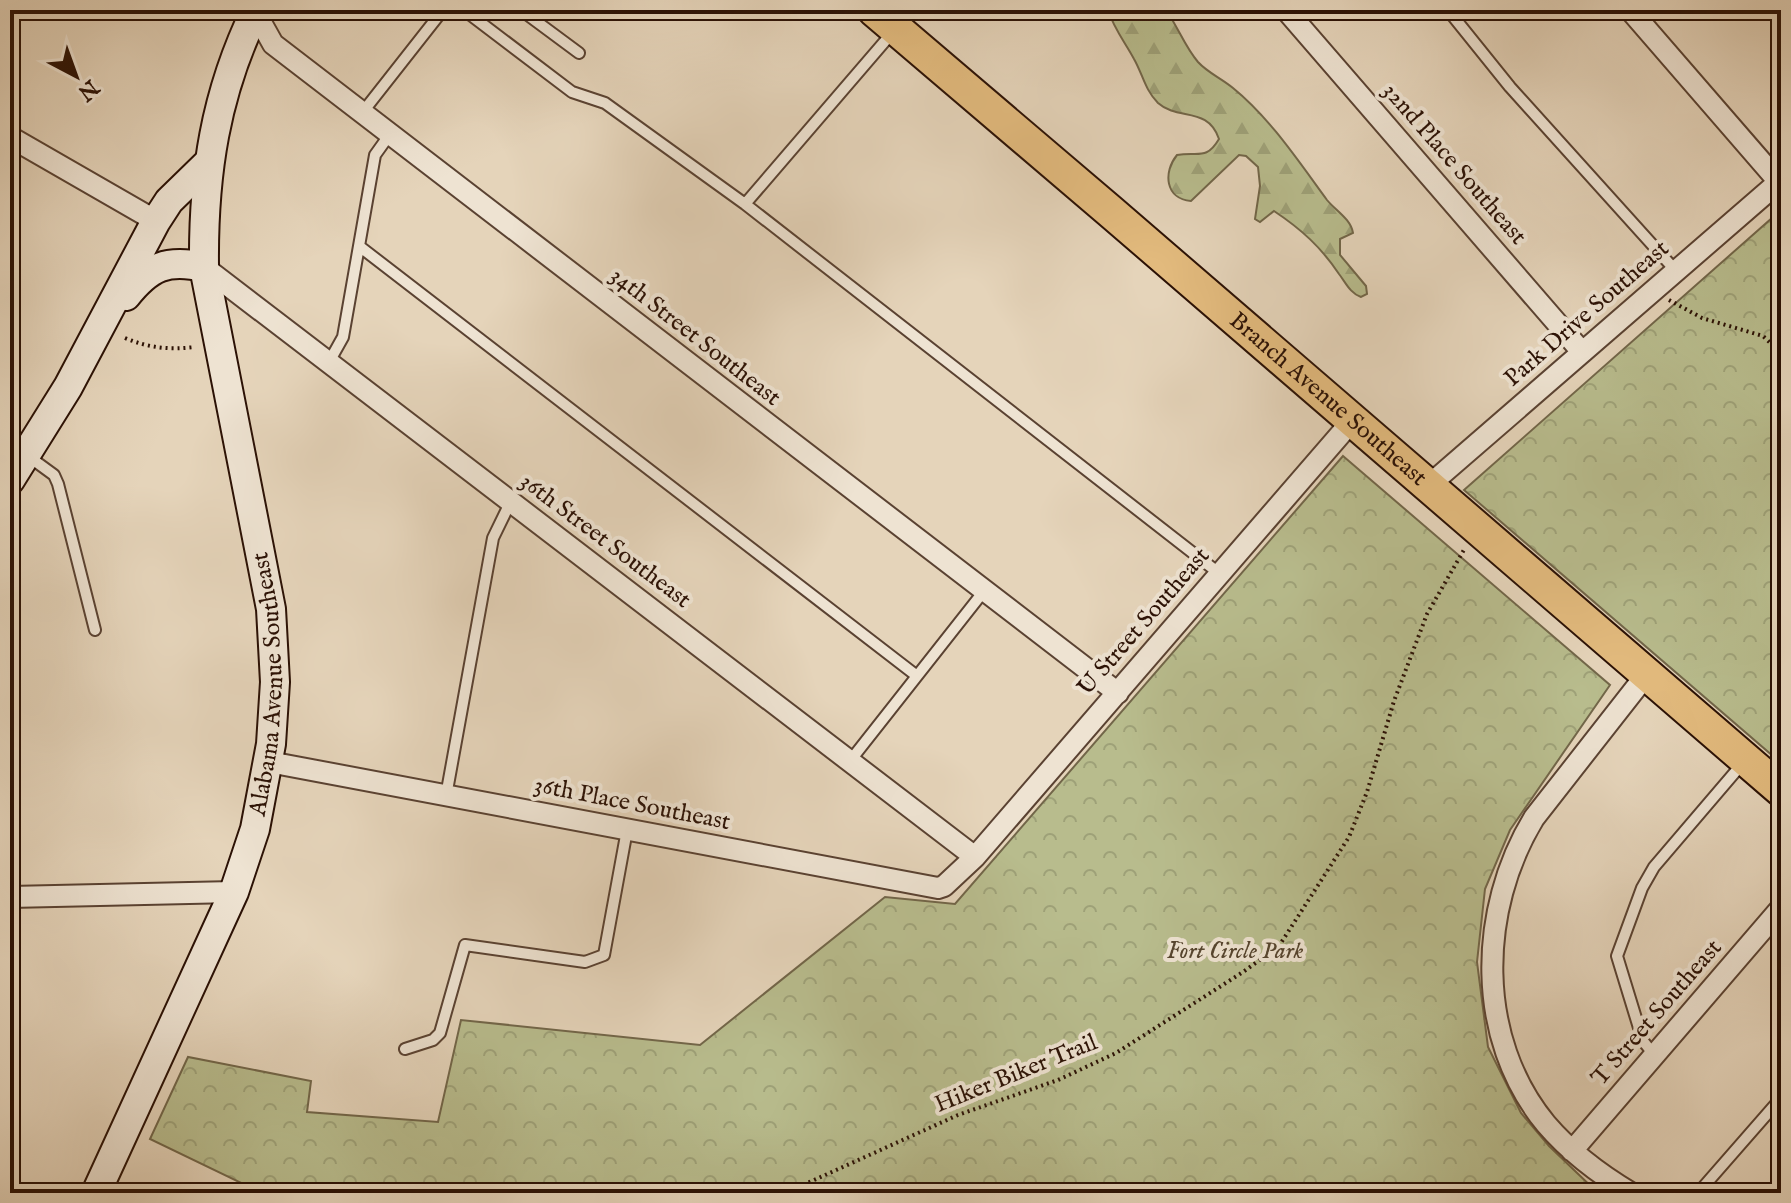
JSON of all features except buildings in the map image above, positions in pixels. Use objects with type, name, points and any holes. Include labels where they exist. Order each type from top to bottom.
[{"type":"highway","name":"Branch Avenue Southeast","points":[[884,19],[1781,790]]},
{"type":"main road","name":"Alabama Avenue Southeast","points":[[96,1193],[234,892],[255,829],[269,762],[275,697],[271,609],[204,267],[208,163],[217,114],[255,11]]},
{"type":"main road","points":[[10,480],[96,335],[156,221],[169,201],[208,163]]},
{"type":"main road","points":[[96,335],[140,279],[156,269],[180,262],[204,267]]},
{"type":"street","name":"32nd Place Southeast","points":[[1286,10],[1582,352]]},
{"type":"street","points":[[1630,10],[1780,181]]},
{"type":"street","name":"34th Street Southeast","points":[[255,11],[273,44],[1118,693]]},
{"type":"street","points":[[10,137],[156,221]]},
{"type":"street","name":"Park Drive Southeast","points":[[1427,487],[1780,181]]},
{"type":"street","name":"36th Street Southeast","points":[[204,267],[975,857]]},
{"type":"street","name":"U Street Southeast","points":[[975,857],[1352,421]]},
{"type":"street","points":[[1631,1193],[1572,1151],[1529,1099],[1505,1049],[1493,981],[1495,926],[1507,877],[1524,836],[1534,818],[1646,675]]},
{"type":"street","name":"36th Place Southeast","points":[[269,762],[938,888],[950,882],[975,857]]},
{"type":"street","points":[[10,897],[234,892]]},
{"type":"street","name":"T Street Southeast","points":[[1572,1151],[1781,908]]},
{"type":"lane","points":[[362,113],[443,10]]},
{"type":"lane","points":[[464,10],[572,92],[605,103],[745,204],[1220,574]]},
{"type":"lane","points":[[521,10],[579,53]]},
{"type":"lane","points":[[1448,10],[1510,87],[1676,271]]},
{"type":"lane","points":[[745,204],[884,19]]},
{"type":"lane","points":[[329,362],[343,337],[375,155],[390,134]]},
{"type":"lane","points":[[359,246],[917,676]]},
{"type":"lane","points":[[27,455],[54,475],[58,484],[95,630]]},
{"type":"lane","points":[[446,796],[493,538],[511,501]]},
{"type":"lane","points":[[850,761],[984,591]]},
{"type":"lane","points":[[1655,1056],[1643,1041],[1617,956],[1642,888],[1654,867],[1746,760]]},
{"type":"lane","points":[[405,1049],[433,1040],[440,1033],[465,945],[585,962],[604,955],[627,830]]},
{"type":"lane","points":[[1698,1193],[1781,1098]]},
{"type":"path","points":[[1668,300],[1702,318],[1763,336],[1781,353]]},
{"type":"path","points":[[125,338],[145,347],[171,350],[195,347]]},
{"type":"path","name":"Hiker Biker Trail","points":[[762,1193],[803,1185],[958,1115],[1058,1080],[1116,1053],[1279,946],[1349,837],[1367,792],[1394,701],[1427,614],[1452,568],[1478,530]]},
{"type":"green space","points":[[1108,10],[1166,10],[1198,62],[1247,100],[1349,223],[1353,233],[1340,239],[1340,255],[1366,286],[1367,294],[1361,297],[1354,293],[1318,247],[1274,211],[1260,222],[1255,219],[1260,186],[1258,167],[1246,156],[1239,155],[1191,201],[1182,199],[1171,190],[1168,176],[1177,155],[1206,153],[1219,139],[1208,122],[1174,112],[1158,103],[1147,88]]},
{"type":"green space","points":[[1781,210],[1781,763],[1464,490]]},
{"type":"green space","name":"Fort Circle Park","points":[[1343,456],[1610,685],[1510,830],[1485,889],[1477,962],[1488,1047],[1521,1113],[1549,1146],[1598,1193],[255,1193],[256,1190],[150,1139],[188,1057],[311,1081],[307,1112],[438,1122],[461,1020],[700,1045],[885,897],[955,904]]}]
